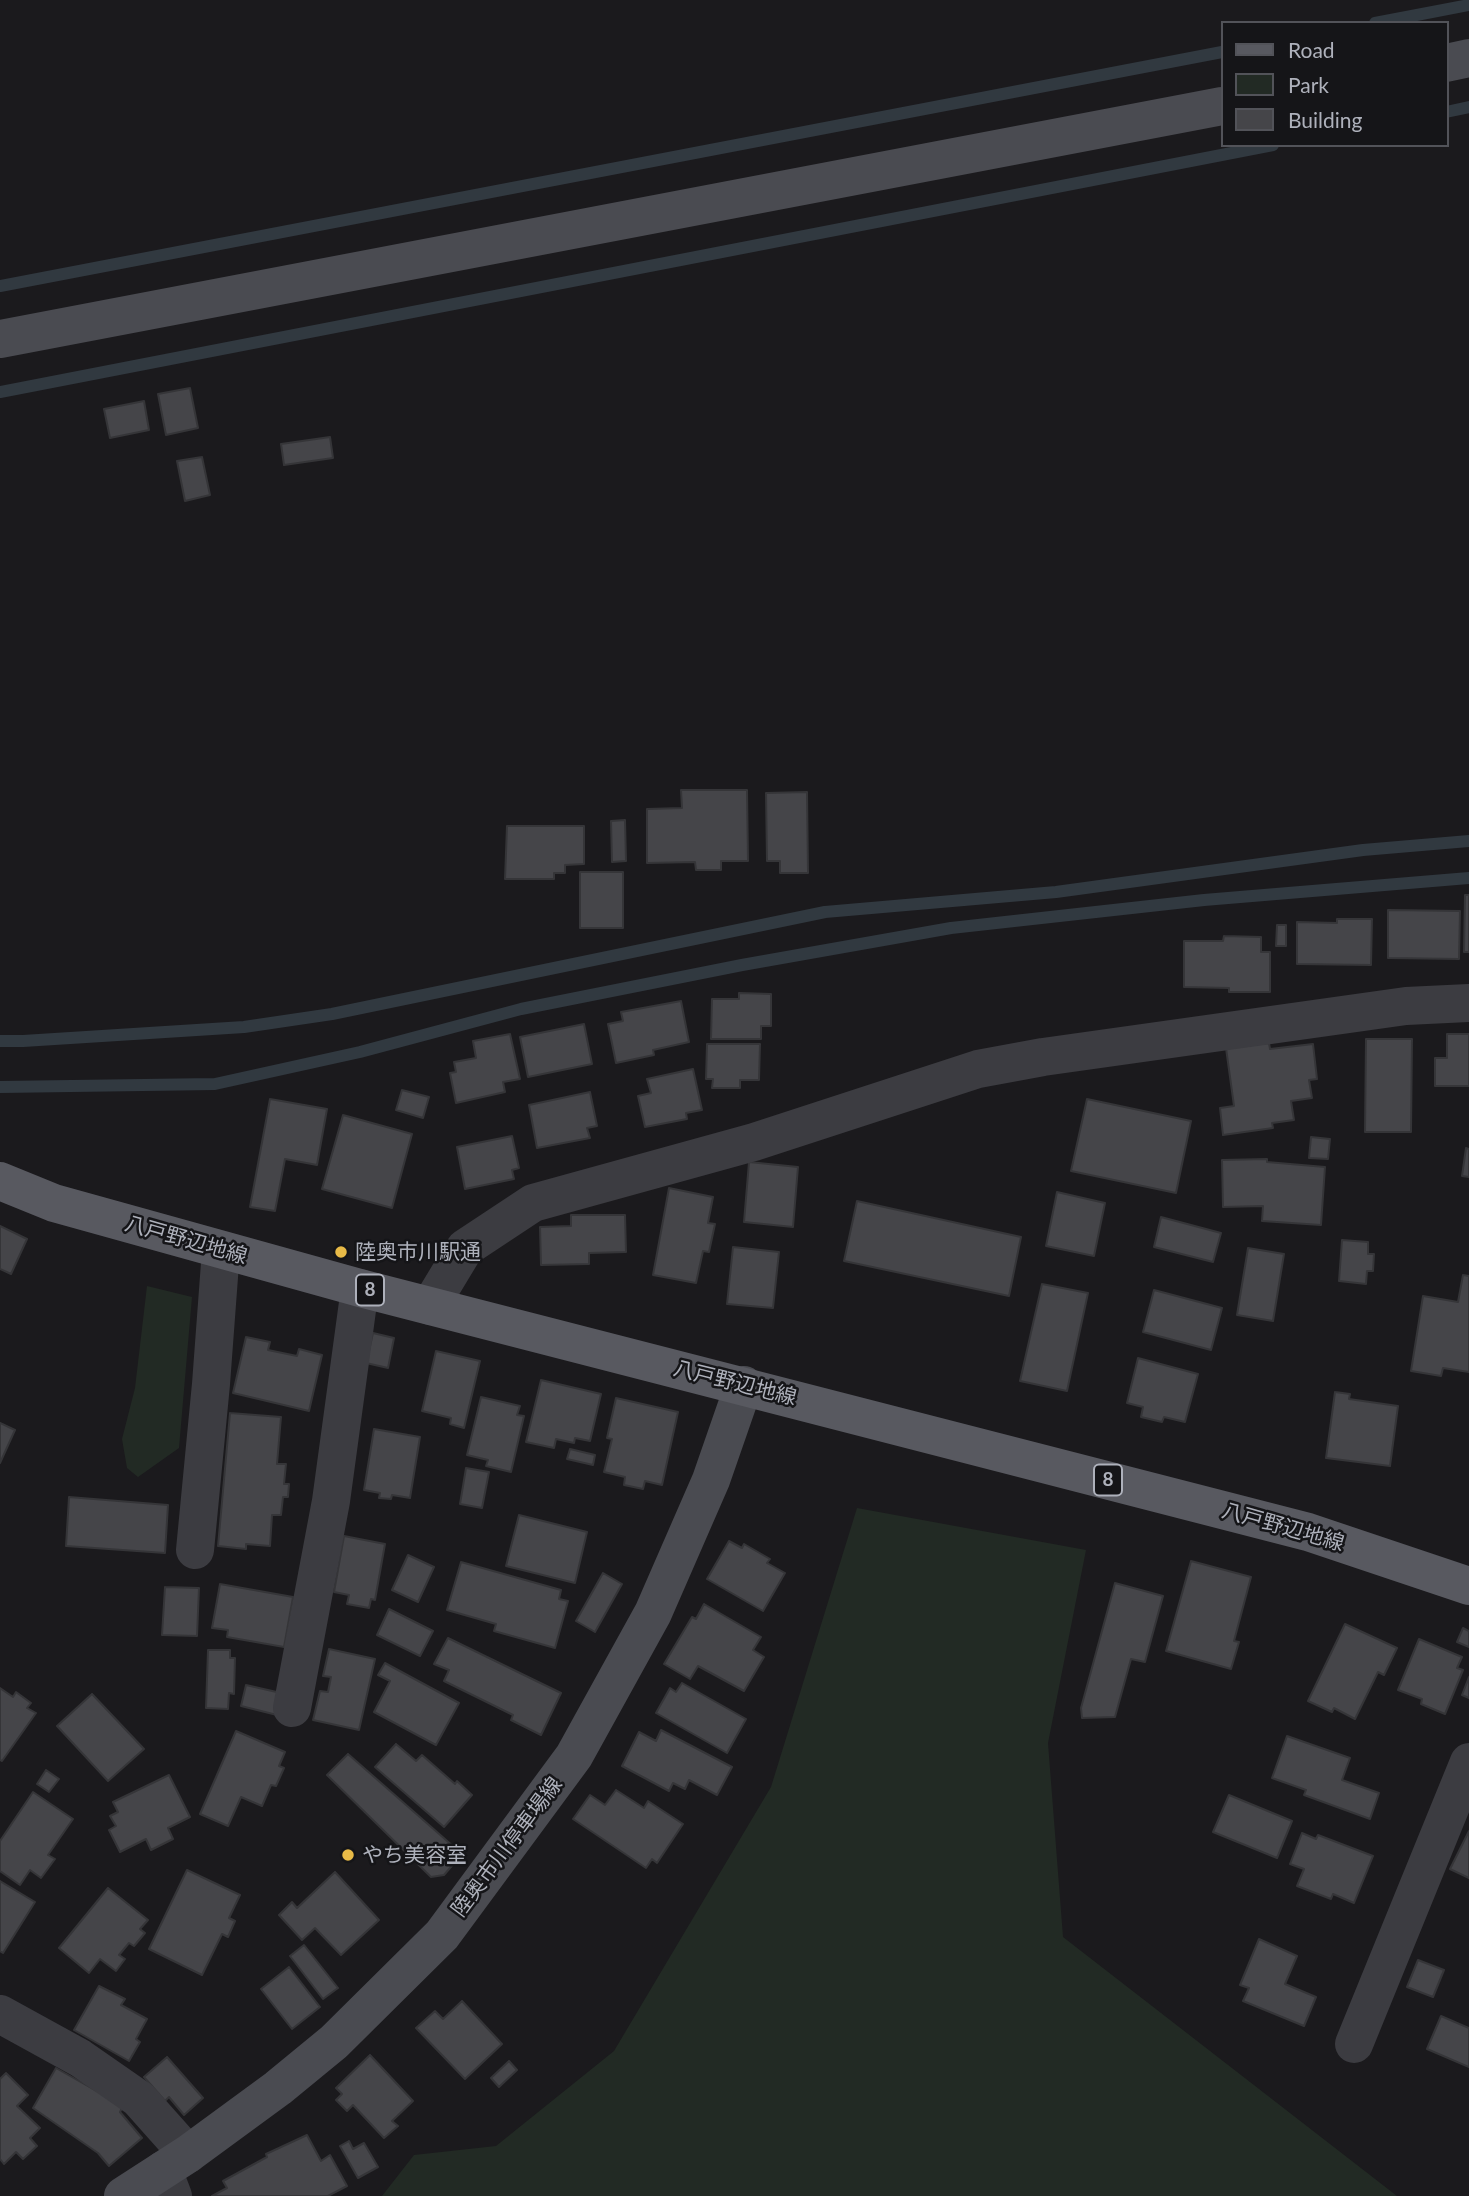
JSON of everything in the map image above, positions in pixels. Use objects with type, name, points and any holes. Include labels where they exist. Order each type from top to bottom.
[{"type":"main road","name":"八戸野辺地線","points":[[0,1181],[54,1203],[360,1288],[1308,1532],[1469,1586]]},
{"type":"street","points":[[1448,63],[1469,58]]},
{"type":"street","points":[[0,339],[1220,106]]},
{"type":"street","points":[[430,1306],[465,1248],[533,1203],[754,1142],[978,1069],[1043,1057],[1406,1006],[1469,1003]]},
{"type":"street","points":[[195,1550],[221,1250]]},
{"type":"street","points":[[292,1708],[331,1501],[360,1288]]},
{"type":"street","name":"陸奥市川停車場線","points":[[123,2196],[174,2173],[278,2088],[334,2042],[442,1935],[574,1756],[653,1613],[711,1480],[744,1385]]},
{"type":"street","points":[[1354,2044],[1469,1762]]},
{"type":"street","points":[[0,2014],[80,2058],[139,2099],[174,2173]]},
{"type":"green space","points":[[147,1286],[192,1297],[179,1448],[138,1477],[127,1468],[122,1439],[135,1388]]},
{"type":"green space","points":[[857,1508],[1086,1550],[1048,1743],[1063,1937],[1397,2196],[382,2196],[414,2155],[496,2146],[614,2051],[771,1787]]},
{"type":"building","points":[[190,388],[198,428],[166,435],[158,394]]},
{"type":"building","points":[[144,401],[149,430],[110,438],[104,409]]},
{"type":"building","points":[[330,437],[333,458],[284,465],[281,444]]},
{"type":"building","points":[[202,457],[210,495],[185,501],[177,461]]},
{"type":"building","points":[[681,790],[747,790],[748,861],[721,861],[721,870],[696,870],[695,862],[647,863],[647,809],[682,808]]},
{"type":"building","points":[[807,792],[808,873],[780,873],[780,861],[767,861],[766,793]]},
{"type":"building","points":[[625,820],[626,861],[612,862],[611,821]]},
{"type":"building","points":[[507,826],[584,826],[584,864],[565,865],[565,873],[554,873],[554,879],[505,879]]},
{"type":"building","points":[[580,872],[623,872],[623,928],[580,928]]},
{"type":"building","points":[[1465,895],[1469,895],[1469,952],[1464,952]]},
{"type":"building","points":[[1388,910],[1460,911],[1459,959],[1388,958]]},
{"type":"building","points":[[1337,919],[1372,919],[1371,965],[1297,964],[1297,922],[1337,923]]},
{"type":"building","points":[[1277,925],[1286,925],[1286,946],[1276,946]]},
{"type":"building","points":[[1224,936],[1261,937],[1261,952],[1270,952],[1270,992],[1229,992],[1229,988],[1184,987],[1184,941],[1223,941]]},
{"type":"building","points":[[739,993],[771,994],[771,1026],[761,1026],[761,1039],[711,1039],[712,999],[739,999]]},
{"type":"building","points":[[681,1001],[689,1042],[653,1050],[654,1055],[616,1063],[608,1024],[623,1021],[621,1012]]},
{"type":"building","points":[[584,1024],[592,1064],[528,1077],[520,1037]]},
{"type":"building","points":[[510,1034],[520,1079],[503,1082],[505,1092],[456,1103],[450,1073],[456,1072],[454,1062],[476,1058],[473,1041]]},
{"type":"building","points":[[1447,1034],[1469,1034],[1469,1086],[1435,1086],[1435,1058],[1447,1058]]},
{"type":"building","points":[[1366,1039],[1412,1039],[1411,1132],[1365,1132]]},
{"type":"building","points":[[1269,1043],[1270,1049],[1313,1044],[1317,1079],[1309,1080],[1312,1098],[1291,1101],[1294,1120],[1272,1123],[1273,1128],[1223,1135],[1220,1108],[1234,1106],[1226,1048]]},
{"type":"building","points":[[707,1044],[760,1044],[759,1080],[740,1080],[740,1088],[712,1088],[713,1079],[706,1079]]},
{"type":"building","points":[[693,1069],[702,1110],[686,1113],[687,1119],[645,1127],[638,1096],[651,1093],[647,1079]]},
{"type":"building","points":[[402,1090],[429,1097],[423,1118],[396,1110]]},
{"type":"building","points":[[590,1092],[597,1126],[587,1128],[590,1138],[537,1148],[529,1105]]},
{"type":"building","points":[[270,1099],[327,1109],[317,1165],[285,1159],[275,1211],[250,1207]]},
{"type":"building","points":[[1087,1099],[1191,1121],[1176,1193],[1071,1171]]},
{"type":"building","points":[[343,1115],[412,1134],[392,1208],[322,1189]]},
{"type":"building","points":[[512,1136],[519,1168],[512,1170],[514,1179],[465,1189],[457,1147]]},
{"type":"building","points":[[1311,1137],[1330,1139],[1328,1159],[1309,1158]]},
{"type":"building","points":[[1466,1148],[1469,1149],[1469,1177],[1462,1176]]},
{"type":"building","points":[[1267,1159],[1267,1162],[1325,1167],[1321,1225],[1262,1221],[1263,1206],[1223,1207],[1222,1160]]},
{"type":"building","points":[[749,1162],[798,1167],[793,1227],[744,1222]]},
{"type":"building","points":[[669,1188],[713,1197],[708,1223],[715,1224],[709,1252],[703,1251],[696,1283],[653,1275]]},
{"type":"building","points":[[1057,1192],[1105,1203],[1094,1256],[1046,1246]]},
{"type":"building","points":[[857,1201],[1021,1237],[1009,1296],[844,1261]]},
{"type":"building","points":[[571,1215],[625,1215],[626,1252],[589,1253],[589,1264],[541,1265],[540,1227],[571,1226]]},
{"type":"building","points":[[1161,1217],[1221,1233],[1213,1262],[1154,1247]]},
{"type":"building","points":[[0,1226],[27,1239],[11,1274],[0,1269]]},
{"type":"building","points":[[1342,1240],[1368,1242],[1368,1254],[1374,1254],[1373,1271],[1367,1271],[1366,1284],[1339,1281]]},
{"type":"building","points":[[733,1247],[779,1252],[773,1308],[727,1304]]},
{"type":"building","points":[[1248,1248],[1284,1254],[1273,1321],[1237,1315]]},
{"type":"building","points":[[1463,1275],[1469,1276],[1469,1372],[1443,1368],[1441,1376],[1411,1371],[1423,1296],[1458,1302]]},
{"type":"building","points":[[1042,1284],[1088,1293],[1067,1391],[1020,1381]]},
{"type":"building","points":[[1154,1290],[1222,1308],[1211,1350],[1143,1332]]},
{"type":"building","points":[[373,1333],[394,1338],[388,1368],[366,1363]]},
{"type":"building","points":[[246,1337],[270,1342],[268,1350],[297,1356],[299,1349],[322,1355],[309,1411],[233,1393]]},
{"type":"building","points":[[436,1351],[480,1361],[464,1428],[450,1424],[451,1418],[422,1411]]},
{"type":"building","points":[[1138,1358],[1198,1374],[1185,1422],[1164,1417],[1162,1422],[1141,1417],[1143,1407],[1127,1403]]},
{"type":"building","points":[[541,1380],[601,1394],[590,1441],[575,1438],[574,1443],[556,1439],[554,1448],[526,1442]]},
{"type":"building","points":[[1335,1392],[1350,1394],[1349,1399],[1398,1406],[1390,1466],[1326,1458]]},
{"type":"building","points":[[481,1397],[520,1406],[517,1415],[524,1416],[511,1472],[486,1466],[488,1460],[467,1455]]},
{"type":"building","points":[[616,1398],[678,1412],[662,1485],[645,1481],[643,1489],[624,1485],[625,1477],[604,1472],[612,1439],[607,1438]]},
{"type":"building","points":[[230,1413],[281,1417],[277,1464],[286,1464],[284,1484],[289,1484],[288,1497],[283,1497],[281,1515],[272,1515],[270,1546],[246,1544],[246,1549],[218,1546]]},
{"type":"building","points":[[0,1423],[15,1430],[0,1463]]},
{"type":"building","points":[[374,1429],[420,1437],[410,1498],[392,1495],[391,1499],[379,1498],[380,1493],[364,1490]]},
{"type":"building","points":[[570,1449],[595,1455],[593,1465],[567,1459]]},
{"type":"building","points":[[466,1468],[489,1472],[482,1508],[460,1504]]},
{"type":"building","points":[[69,1497],[168,1505],[165,1553],[66,1546]]},
{"type":"building","points":[[519,1515],[587,1532],[575,1583],[506,1566]]},
{"type":"building","points":[[344,1536],[385,1544],[375,1600],[371,1599],[369,1608],[347,1604],[349,1595],[334,1592]]},
{"type":"building","points":[[729,1541],[742,1548],[744,1544],[770,1559],[767,1563],[785,1573],[763,1611],[707,1579]]},
{"type":"building","points":[[408,1555],[434,1567],[418,1602],[392,1590]]},
{"type":"building","points":[[1191,1561],[1251,1577],[1234,1641],[1239,1642],[1231,1669],[1166,1651]]},
{"type":"building","points":[[461,1562],[561,1590],[559,1599],[568,1601],[555,1648],[494,1631],[496,1624],[447,1610]]},
{"type":"building","points":[[603,1573],[622,1584],[595,1632],[576,1621]]},
{"type":"building","points":[[1115,1583],[1163,1596],[1145,1662],[1131,1659],[1115,1717],[1082,1718],[1081,1708]]},
{"type":"building","points":[[220,1584],[293,1597],[284,1647],[227,1637],[228,1630],[212,1628]]},
{"type":"building","points":[[165,1587],[199,1588],[197,1636],[162,1635]]},
{"type":"building","points":[[704,1604],[761,1637],[753,1650],[764,1657],[744,1691],[698,1666],[690,1679],[664,1664],[692,1617],[696,1619]]},
{"type":"building","points":[[389,1609],[433,1631],[420,1656],[377,1635]]},
{"type":"building","points":[[1345,1624],[1397,1648],[1384,1675],[1378,1672],[1355,1719],[1334,1708],[1332,1712],[1308,1701]]},
{"type":"building","points":[[1463,1628],[1469,1631],[1469,1647],[1457,1642]]},
{"type":"building","points":[[448,1638],[561,1693],[541,1735],[511,1720],[513,1715],[444,1681],[449,1670],[434,1664]]},
{"type":"building","points":[[1419,1639],[1462,1657],[1457,1668],[1463,1670],[1445,1714],[1421,1704],[1422,1699],[1398,1690]]},
{"type":"building","points":[[329,1649],[375,1659],[359,1730],[313,1720],[320,1691],[328,1692],[331,1677],[323,1676]]},
{"type":"building","points":[[208,1650],[230,1650],[230,1658],[235,1658],[234,1694],[229,1693],[228,1709],[206,1708]]},
{"type":"building","points":[[385,1663],[459,1703],[436,1745],[374,1712],[390,1681],[378,1675]]},
{"type":"building","points":[[1469,1677],[1469,1698],[1462,1695]]},
{"type":"building","points":[[682,1683],[746,1719],[727,1753],[656,1713],[670,1688],[676,1692]]},
{"type":"building","points":[[246,1685],[281,1693],[277,1715],[241,1706]]},
{"type":"building","points":[[0,1688],[13,1697],[16,1692],[31,1703],[27,1708],[36,1713],[2,1761],[0,1760]]},
{"type":"building","points":[[92,1694],[144,1749],[108,1781],[57,1726]]},
{"type":"building","points":[[661,1730],[732,1767],[717,1795],[689,1780],[685,1789],[673,1783],[669,1791],[622,1766],[639,1732],[656,1741]]},
{"type":"building","points":[[236,1731],[285,1752],[279,1766],[284,1768],[276,1786],[271,1785],[262,1806],[241,1797],[228,1826],[200,1814]]},
{"type":"building","points":[[1287,1736],[1350,1758],[1342,1780],[1379,1793],[1370,1819],[1304,1795],[1306,1790],[1272,1778]]},
{"type":"building","points":[[396,1744],[416,1761],[422,1755],[472,1795],[444,1827],[375,1767]]},
{"type":"building","points":[[348,1754],[462,1854],[444,1875],[431,1877],[327,1775]]},
{"type":"building","points":[[46,1770],[59,1779],[49,1792],[37,1784]]},
{"type":"building","points":[[169,1775],[190,1817],[168,1828],[173,1839],[151,1850],[146,1839],[120,1852],[109,1830],[116,1826],[110,1816],[118,1812],[113,1802]]},
{"type":"building","points":[[616,1790],[644,1808],[648,1801],[683,1824],[657,1863],[652,1859],[646,1868],[573,1819],[590,1795],[605,1805]]},
{"type":"building","points":[[33,1792],[73,1819],[48,1855],[55,1859],[41,1878],[30,1870],[20,1885],[0,1871],[0,1841]]},
{"type":"building","points":[[1229,1795],[1292,1821],[1277,1858],[1213,1832]]},
{"type":"building","points":[[1469,1831],[1469,1878],[1450,1869]]},
{"type":"building","points":[[1302,1833],[1316,1839],[1318,1835],[1373,1856],[1354,1903],[1333,1894],[1331,1899],[1297,1886],[1304,1869],[1290,1864]]},
{"type":"building","points":[[187,1870],[240,1895],[229,1918],[235,1921],[228,1937],[222,1934],[202,1975],[149,1949]]},
{"type":"building","points":[[335,1872],[379,1920],[341,1955],[315,1928],[302,1940],[279,1915],[292,1902],[297,1908]]},
{"type":"building","points":[[0,1881],[35,1902],[3,1953],[0,1951]]},
{"type":"building","points":[[108,1888],[148,1920],[140,1929],[145,1933],[134,1946],[129,1943],[119,1955],[125,1959],[116,1971],[100,1959],[89,1973],[59,1948]]},
{"type":"building","points":[[1259,1939],[1297,1956],[1285,1984],[1316,1997],[1304,2026],[1243,2001],[1249,1988],[1240,1985]]},
{"type":"building","points":[[304,1945],[338,1988],[323,1999],[290,1956]]},
{"type":"building","points":[[1418,1960],[1444,1970],[1433,1997],[1407,1987]]},
{"type":"building","points":[[289,1967],[320,2007],[292,2029],[261,1989]]},
{"type":"building","points":[[99,1986],[125,1999],[121,2005],[147,2019],[136,2039],[140,2042],[129,2061],[74,2030]]},
{"type":"building","points":[[462,2001],[502,2044],[465,2079],[416,2028],[435,2011],[443,2019]]},
{"type":"building","points":[[1441,2016],[1469,2028],[1469,2067],[1427,2049]]},
{"type":"building","points":[[370,2055],[413,2101],[392,2121],[398,2126],[384,2138],[353,2105],[347,2111],[336,2100],[342,2094],[336,2088]]},
{"type":"building","points":[[167,2057],[203,2098],[184,2115],[169,2097],[165,2101],[144,2077]]},
{"type":"building","points":[[509,2061],[517,2070],[499,2087],[491,2078]]},
{"type":"building","points":[[56,2068],[123,2106],[120,2112],[142,2138],[109,2166],[98,2153],[33,2108]]},
{"type":"building","points":[[6,2073],[28,2095],[17,2106],[40,2128],[30,2138],[37,2146],[23,2159],[16,2152],[4,2164],[0,2159],[0,2079]]},
{"type":"building","points":[[307,2135],[321,2161],[330,2155],[347,2186],[328,2196],[212,2196],[227,2188],[223,2181],[267,2157],[266,2154]]},
{"type":"building","points":[[349,2141],[353,2149],[364,2143],[378,2167],[358,2178],[340,2146]]},
{"type":"waterway","points":[[1385,21],[1469,5]]},
{"type":"waterway","points":[[0,286],[1220,52]]},
{"type":"waterway","points":[[1448,112],[1469,107]]},
{"type":"waterway","points":[[0,392],[1263,147]]},
{"type":"waterway","points":[[0,1041],[244,1027],[332,1014],[825,912],[1056,892],[1363,850],[1469,841]]},
{"type":"waterway","points":[[0,1087],[215,1084],[360,1052],[521,1009],[742,965],[951,928],[1204,900],[1469,878]]},
{"type":"place","name":"陸奥市川駅通","points":[[341,1252]]},
{"type":"place","name":"やち美容室","points":[[348,1855]]}]
